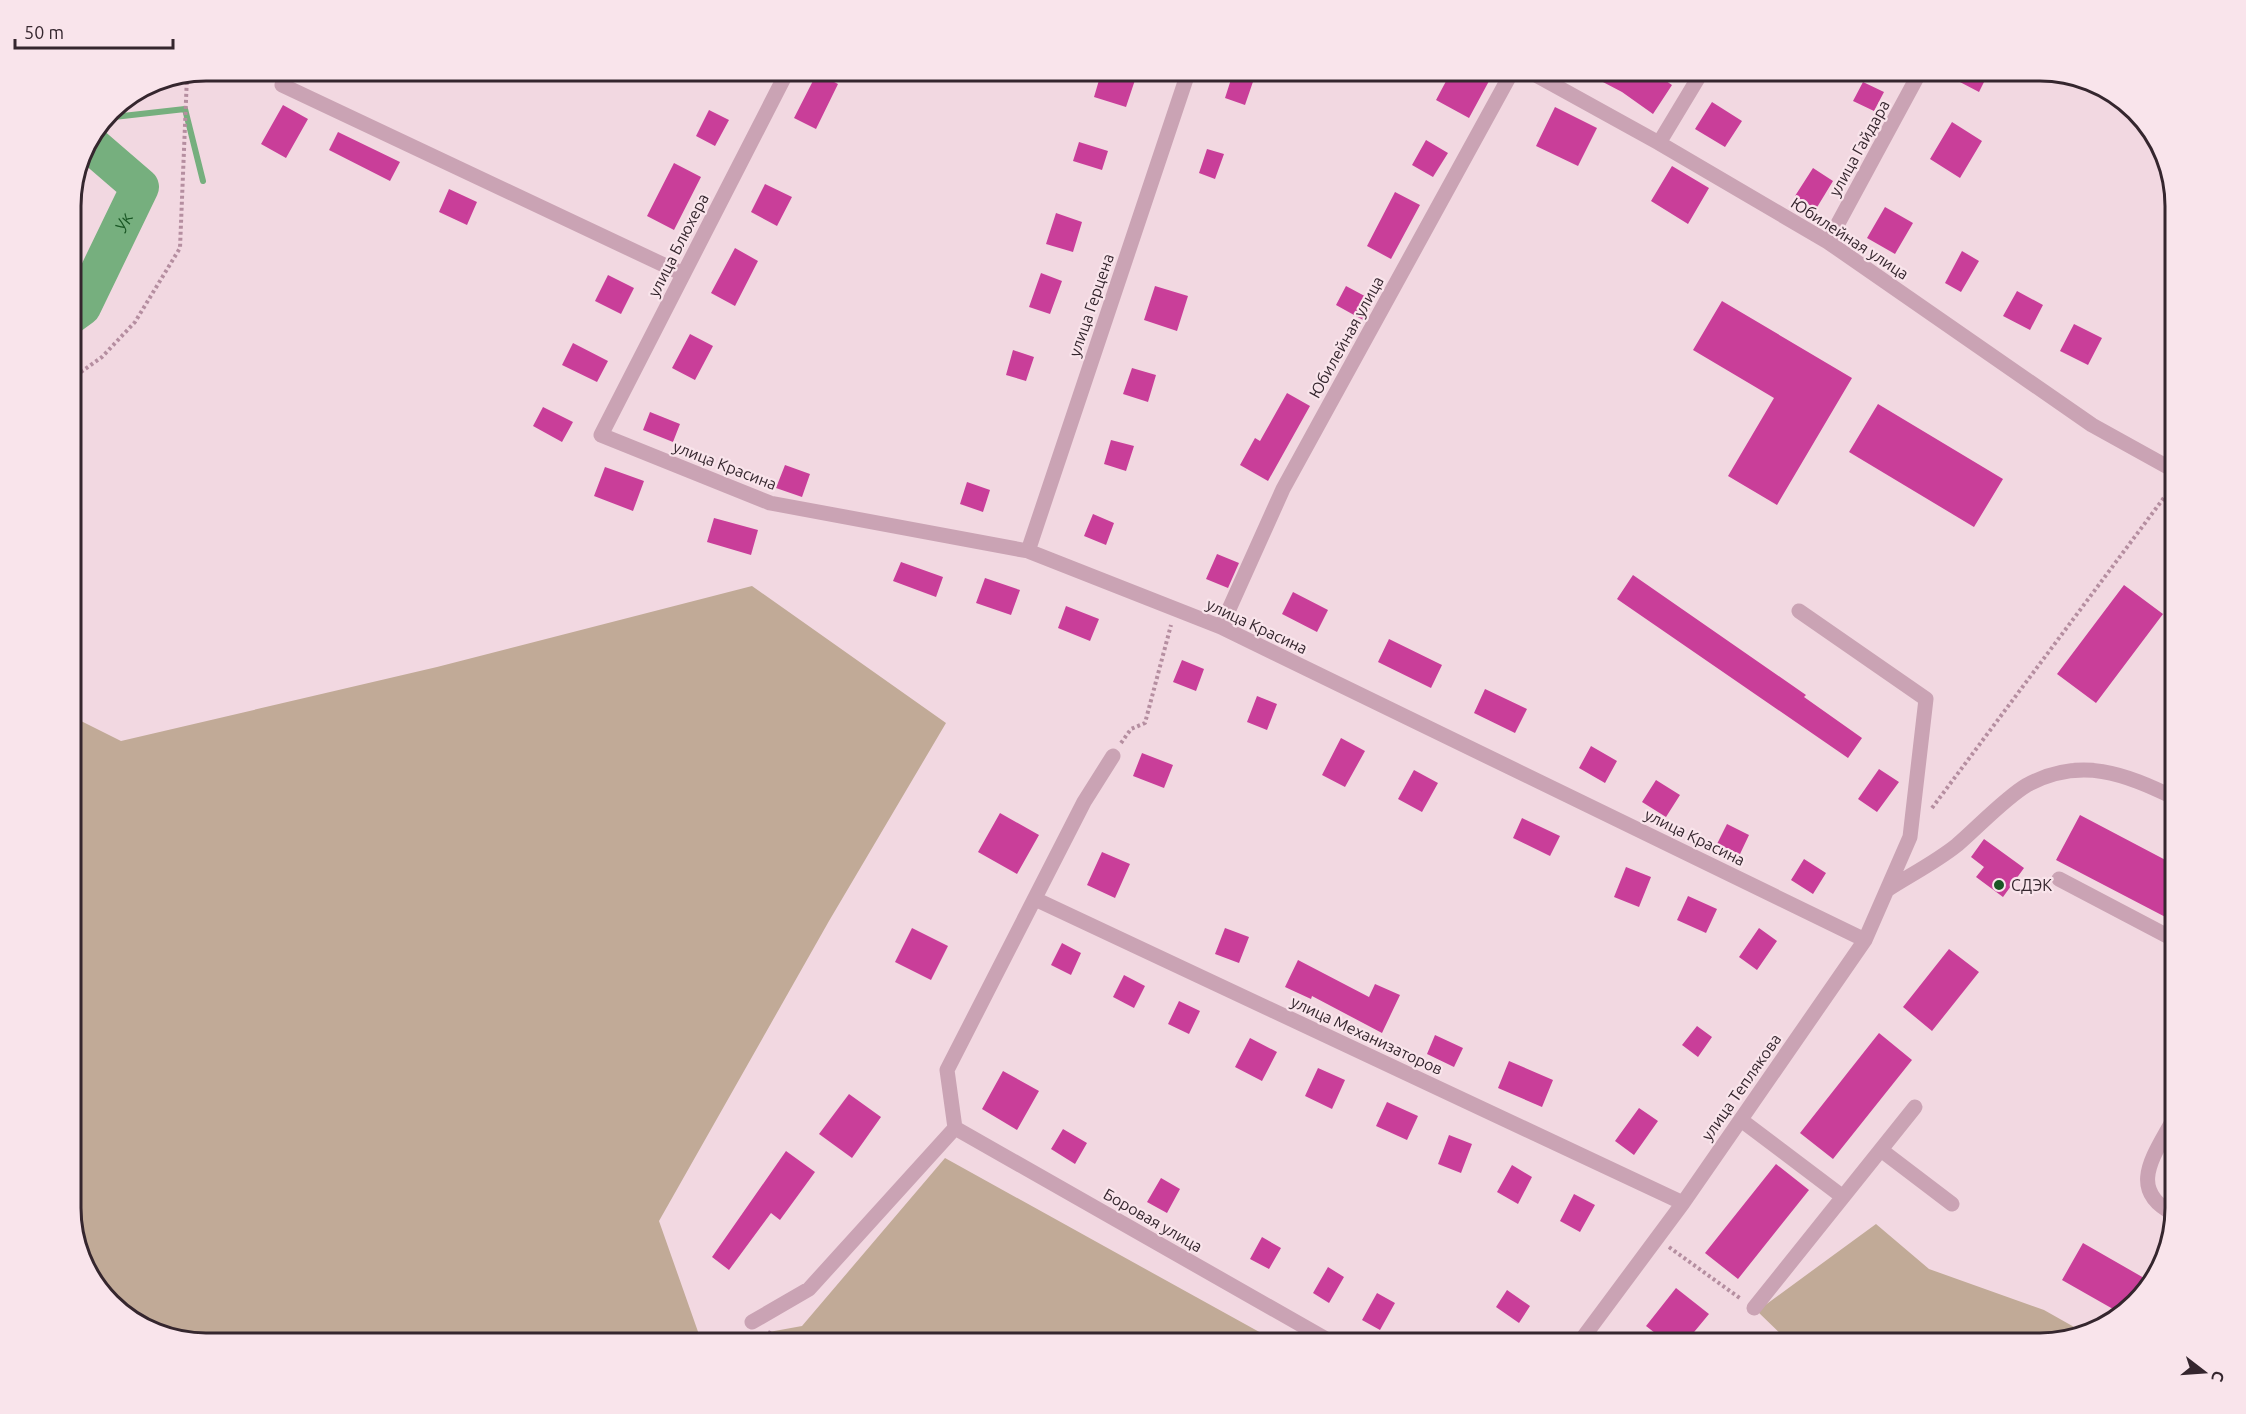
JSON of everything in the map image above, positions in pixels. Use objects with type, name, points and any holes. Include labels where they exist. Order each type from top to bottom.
[{"type":"street","name":"улица Блюхера","points":[[601,435],[782,81]]},
{"type":"street","name":"улица Герцена","points":[[1028,551],[1185,81]]},
{"type":"street","name":"Юбилейная улица","points":[[1221,627],[1283,489],[1507,81]]},
{"type":"street","name":"Юбилейная улица","points":[[1547,81],[1659,143],[1828,242],[2092,425],[2165,465]]},
{"type":"street","points":[[1659,143],[1696,81]]},
{"type":"street","name":"улица Гайдара","points":[[1828,242],[1915,81]]},
{"type":"street","points":[[282,85],[683,274]]},
{"type":"street","name":"улица Красина","points":[[601,435],[770,503],[1028,551],[1176,609],[1221,627],[1865,940]]},
{"type":"street","name":"улица Теплякова","points":[[1587,1333],[1683,1203],[1865,940],[1910,837],[1926,699],[1799,611]]},
{"type":"street","points":[[752,1322],[809,1289],[955,1128],[948,1070],[1084,802],[1113,756]]},
{"type":"street","points":[[1887,890],[1954,847],[2026,786],[2059,772],[2090,769],[2128,776],[2165,793]]},
{"type":"street","points":[[2059,879],[2165,935]]},
{"type":"street","name":"улица Механизаторов","points":[[1035,899],[1683,1203]]},
{"type":"street","points":[[1754,1308],[1915,1107]]},
{"type":"street","points":[[1741,1120],[1844,1197]]},
{"type":"street","name":"Боровая улица","points":[[955,1128],[1314,1333]]},
{"type":"street","points":[[2165,1135],[2148,1168],[2146,1188],[2153,1201],[2165,1208]]},
{"type":"street","points":[[1881,1150],[1952,1204]]},
{"type":"path","points":[[81,372],[102,357],[135,322],[180,248],[186,83]]},
{"type":"path","points":[[1931,808],[2165,496]]},
{"type":"path","points":[[1113,756],[1131,729],[1145,723],[1176,609]]},
{"type":"path","points":[[1657,1238],[1754,1308]]},
{"type":"shaded area","points":[[752,586],[946,723],[829,921],[659,1221],[698,1333],[190,1332],[158,1323],[130,1307],[107,1284],[91,1256],[85,1240],[81,1216],[81,721],[121,741],[437,667]]},
{"type":"shaded area","points":[[945,1158],[1261,1333],[764,1333],[802,1326]]},
{"type":"shaded area","points":[[1876,1224],[1929,1269],[2044,1310],[2075,1328],[2040,1333],[1780,1333],[1757,1311]]},
{"type":"building","points":[[813,81],[832,81],[838,84],[816,129],[794,118]]},
{"type":"building","points":[[1099,81],[1135,81],[1126,107],[1094,97]]},
{"type":"building","points":[[1230,81],[1253,81],[1245,105],[1225,98]]},
{"type":"building","points":[[1446,81],[1489,81],[1469,118],[1436,100]]},
{"type":"building","points":[[1601,81],[1666,81],[1672,85],[1653,114],[1622,92]]},
{"type":"building","points":[[1958,81],[1984,81],[1979,92]]},
{"type":"building","points":[[1863,82],[1884,92],[1874,111],[1853,101]]},
{"type":"building","points":[[1712,102],[1742,121],[1725,147],[1695,129]]},
{"type":"building","points":[[283,105],[308,119],[286,158],[261,144]]},
{"type":"building","points":[[1555,107],[1597,128],[1578,166],[1536,146]]},
{"type":"building","points":[[709,110],[729,120],[715,146],[696,136]]},
{"type":"building","points":[[1952,122],[1982,141],[1960,178],[1930,159]]},
{"type":"building","points":[[338,132],[400,162],[390,181],[329,150]]},
{"type":"building","points":[[1426,140],[1448,153],[1433,177],[1412,165]]},
{"type":"building","points":[[1079,142],[1108,151],[1102,170],[1073,161]]},
{"type":"building","points":[[1207,149],[1224,154],[1215,179],[1199,173]]},
{"type":"building","points":[[674,163],[701,177],[674,230],[647,216]]},
{"type":"building","points":[[1672,166],[1709,188],[1688,224],[1651,201]]},
{"type":"building","points":[[1813,168],[1833,181],[1816,209],[1795,196]]},
{"type":"building","points":[[765,184],[792,197],[777,226],[751,212]]},
{"type":"building","points":[[449,189],[477,202],[467,225],[439,212]]},
{"type":"building","points":[[1395,192],[1420,205],[1391,259],[1367,246]]},
{"type":"building","points":[[1885,207],[1913,223],[1895,254],[1867,238]]},
{"type":"building","points":[[1056,213],[1082,222],[1073,252],[1046,244]]},
{"type":"building","points":[[735,248],[758,261],[735,306],[711,293]]},
{"type":"building","points":[[1962,251],[1979,261],[1961,292],[1945,283]]},
{"type":"building","points":[[1041,273],[1062,281],[1050,314],[1029,307]]},
{"type":"building","points":[[608,275],[634,288],[621,314],[595,301]]},
{"type":"building","points":[[1155,286],[1188,296],[1177,331],[1144,320]]},
{"type":"building","points":[[1346,286],[1374,301],[1363,320],[1336,305]]},
{"type":"building","points":[[2017,291],[2043,305],[2030,330],[2003,316]]},
{"type":"building","points":[[1722,301],[1852,378],[1777,505],[1728,476],[1774,398],[1693,350]]},
{"type":"building","points":[[2074,324],[2102,338],[2088,365],[2060,351]]},
{"type":"building","points":[[690,334],[713,346],[695,380],[672,368]]},
{"type":"building","points":[[573,343],[608,361],[597,382],[562,365]]},
{"type":"building","points":[[1013,350],[1034,357],[1026,381],[1006,375]]},
{"type":"building","points":[[1132,368],[1156,375],[1148,402],[1123,394]]},
{"type":"building","points":[[1287,393],[1310,406],[1268,481],[1240,465],[1255,438],[1260,441]]},
{"type":"building","points":[[1878,404],[2003,479],[1974,527],[1849,452]]},
{"type":"building","points":[[543,407],[573,422],[562,442],[533,426]]},
{"type":"building","points":[[650,412],[680,424],[673,442],[643,430]]},
{"type":"building","points":[[1111,440],[1134,446],[1126,471],[1104,464]]},
{"type":"building","points":[[785,465],[810,474],[802,497],[776,488]]},
{"type":"building","points":[[605,467],[644,481],[633,511],[594,496]]},
{"type":"building","points":[[967,482],[990,490],[983,512],[960,504]]},
{"type":"building","points":[[1093,514],[1114,523],[1106,545],[1084,536]]},
{"type":"building","points":[[714,518],[758,530],[751,555],[707,542]]},
{"type":"building","points":[[1217,554],[1239,563],[1228,588],[1206,579]]},
{"type":"building","points":[[901,562],[943,577],[936,597],[893,581]]},
{"type":"building","points":[[1633,575],[1806,695],[1804,697],[1862,738],[1848,758],[1617,599]]},
{"type":"building","points":[[985,578],[1020,590],[1011,615],[976,603]]},
{"type":"building","points":[[2124,585],[2163,614],[2096,703],[2057,674]]},
{"type":"building","points":[[1293,592],[1328,610],[1317,632],[1282,614]]},
{"type":"building","points":[[1066,606],[1099,619],[1090,641],[1058,628]]},
{"type":"building","points":[[1389,639],[1442,665],[1431,688],[1378,662]]},
{"type":"building","points":[[1182,660],[1204,669],[1196,691],[1173,682]]},
{"type":"building","points":[[1485,689],[1527,709],[1515,733],[1474,713]]},
{"type":"building","points":[[1257,696],[1277,704],[1267,730],[1247,722]]},
{"type":"building","points":[[1341,738],[1365,751],[1345,787],[1322,775]]},
{"type":"building","points":[[1591,746],[1617,761],[1605,783],[1579,768]]},
{"type":"building","points":[[1142,753],[1173,765],[1164,788],[1133,776]]},
{"type":"building","points":[[1879,769],[1899,782],[1877,812],[1858,799]]},
{"type":"building","points":[[1414,770],[1438,783],[1422,812],[1398,799]]},
{"type":"building","points":[[1656,780],[1680,795],[1666,817],[1642,802]]},
{"type":"building","points":[[1000,813],[1039,835],[1017,874],[978,852]]},
{"type":"building","points":[[2080,815],[2165,860],[2165,917],[2056,860]]},
{"type":"building","points":[[1522,818],[1560,836],[1550,856],[1513,838]]},
{"type":"building","points":[[1727,824],[1749,835],[1740,854],[1717,844]]},
{"type":"building","points":[[1984,839],[2024,868],[2003,897],[1976,877],[1984,867],[1971,857]]},
{"type":"building","points":[[1102,852],[1130,864],[1115,898],[1087,885]]},
{"type":"building","points":[[1804,859],[1826,873],[1813,894],[1791,880]]},
{"type":"building","points":[[1626,867],[1651,877],[1639,907],[1614,897]]},
{"type":"building","points":[[1688,896],[1717,909],[1706,933],[1677,920]]},
{"type":"building","points":[[912,928],[948,946],[931,980],[895,962]]},
{"type":"building","points":[[1225,928],[1249,937],[1239,963],[1215,954]]},
{"type":"building","points":[[1759,928],[1777,941],[1757,970],[1739,957]]},
{"type":"building","points":[[1062,943],[1081,953],[1071,975],[1051,965]]},
{"type":"building","points":[[1949,949],[1979,972],[1932,1031],[1903,1007]]},
{"type":"building","points":[[1298,960],[1369,997],[1375,984],[1400,995],[1382,1033],[1312,996],[1311,999],[1285,987]]},
{"type":"building","points":[[1124,975],[1145,986],[1134,1008],[1113,997]]},
{"type":"building","points":[[1179,1001],[1200,1011],[1189,1034],[1168,1024]]},
{"type":"building","points":[[1697,1026],[1712,1037],[1698,1057],[1682,1045]]},
{"type":"building","points":[[1879,1033],[1912,1060],[1833,1159],[1800,1133]]},
{"type":"building","points":[[1435,1035],[1463,1048],[1454,1067],[1427,1054]]},
{"type":"building","points":[[1250,1038],[1277,1052],[1262,1081],[1235,1067]]},
{"type":"building","points":[[1509,1061],[1553,1080],[1542,1107],[1498,1088]]},
{"type":"building","points":[[1318,1068],[1345,1080],[1332,1109],[1305,1096]]},
{"type":"building","points":[[1003,1071],[1039,1091],[1017,1130],[982,1109]]},
{"type":"building","points":[[849,1094],[881,1117],[852,1158],[819,1134]]},
{"type":"building","points":[[1387,1102],[1418,1116],[1407,1140],[1376,1126]]},
{"type":"building","points":[[1639,1108],[1658,1121],[1634,1155],[1615,1141]]},
{"type":"building","points":[[1063,1129],[1087,1143],[1075,1164],[1051,1149]]},
{"type":"building","points":[[1449,1135],[1472,1144],[1461,1173],[1438,1164]]},
{"type":"building","points":[[786,1151],[815,1172],[780,1220],[771,1213],[729,1270],[712,1257]]},
{"type":"building","points":[[1776,1164],[1809,1190],[1738,1279],[1705,1253]]},
{"type":"building","points":[[1512,1165],[1532,1177],[1518,1204],[1497,1192]]},
{"type":"building","points":[[1161,1178],[1180,1189],[1167,1213],[1147,1202]]},
{"type":"building","points":[[1574,1194],[1595,1205],[1580,1232],[1560,1221]]},
{"type":"building","points":[[1262,1237],[1281,1248],[1269,1269],[1250,1259]]},
{"type":"building","points":[[2083,1243],[2143,1278],[2128,1296],[2113,1309],[2062,1280]]},
{"type":"building","points":[[1328,1267],[1344,1277],[1329,1303],[1313,1293]]},
{"type":"building","points":[[1676,1288],[1709,1314],[1693,1333],[1655,1333],[1646,1326]]},
{"type":"building","points":[[1507,1290],[1530,1306],[1519,1323],[1496,1307]]},
{"type":"building","points":[[1377,1293],[1395,1303],[1380,1330],[1362,1320]]},
{"type":"waterway","points":[[120,116],[185,109],[203,181]]},
{"type":"waterway","name":"Ук","points":[[81,308],[140,187],[96,149]]},
{"type":"place","name":"СДЭК","points":[[1999,885]]}]
